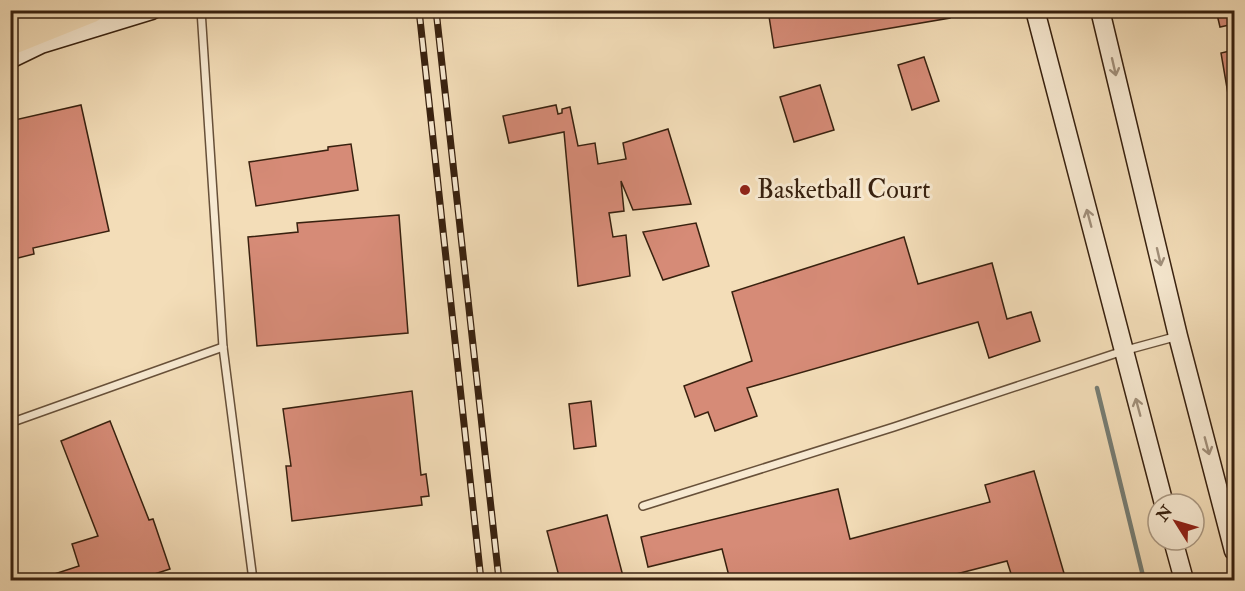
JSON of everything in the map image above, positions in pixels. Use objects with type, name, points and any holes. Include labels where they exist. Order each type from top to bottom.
[{"type":"highway","points":[[10,21],[35,10]]},
{"type":"highway","points":[[10,43],[92,10]]},
{"type":"street","points":[[10,59],[41,44],[152,10]]},
{"type":"street","points":[[1035,10],[1161,492]]},
{"type":"street","points":[[1100,10],[1178,336],[1234,551]]},
{"type":"street","points":[[1176,552],[1184,580]]},
{"type":"lane","points":[[201,10],[223,347],[253,580]]},
{"type":"lane","points":[[643,506],[894,427],[1123,351],[1178,336]]},
{"type":"lane","points":[[10,423],[223,347]]},
{"type":"building","points":[[768,10],[950,10],[950,18],[774,48]]},
{"type":"building","points":[[1216,10],[1234,10],[1234,24],[1220,27]]},
{"type":"building","points":[[1234,50],[1234,93],[1228,94],[1221,53]]},
{"type":"building","points":[[924,57],[939,101],[912,110],[898,65]]},
{"type":"building","points":[[820,85],[834,130],[794,142],[780,97]]},
{"type":"building","points":[[81,105],[109,231],[33,248],[34,254],[10,260],[10,121]]},
{"type":"building","points":[[556,105],[558,114],[562,113],[562,109],[570,107],[578,146],[595,143],[598,164],[626,159],[623,143],[668,129],[691,204],[633,210],[621,181],[624,211],[609,213],[613,237],[626,235],[630,276],[578,286],[564,132],[509,143],[503,116]]},
{"type":"building","points":[[351,144],[358,190],[256,206],[249,162],[328,150],[328,147]]},
{"type":"building","points":[[399,215],[408,333],[257,346],[248,237],[298,232],[297,223]]},
{"type":"building","points":[[696,223],[709,266],[663,280],[643,232]]},
{"type":"building","points":[[904,237],[918,284],[992,263],[1007,319],[1031,312],[1040,341],[989,358],[978,322],[747,388],[757,416],[715,431],[708,412],[695,417],[684,386],[752,361],[732,292]]},
{"type":"building","points":[[412,391],[421,475],[426,474],[429,496],[421,497],[422,505],[292,521],[286,466],[291,466],[283,409]]},
{"type":"building","points":[[591,401],[596,446],[574,449],[569,404]]},
{"type":"building","points":[[110,421],[149,520],[153,519],[170,569],[136,580],[42,580],[42,578],[79,566],[72,544],[98,536],[61,441]]},
{"type":"building","points":[[1034,471],[1066,580],[1013,580],[1007,561],[933,580],[730,580],[722,549],[648,567],[641,537],[838,489],[850,539],[990,502],[985,485]]},
{"type":"building","points":[[607,515],[624,580],[560,580],[547,531]]},
{"type":"waterway","points":[[1097,388],[1144,580]]},
{"type":"railway","points":[[419,10],[481,580]]},
{"type":"railway","points":[[436,10],[499,580]]},
{"type":"place","name":"Basketball Court","points":[[745,190]]}]
